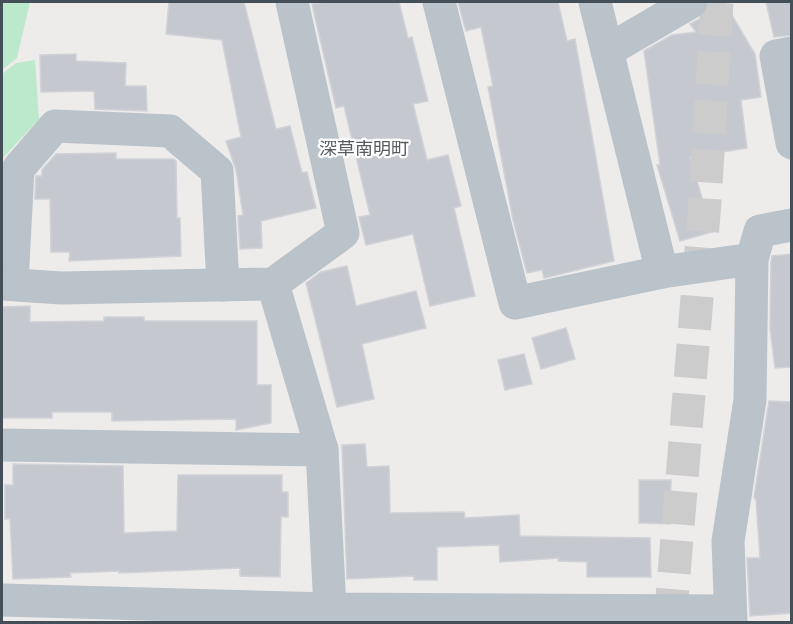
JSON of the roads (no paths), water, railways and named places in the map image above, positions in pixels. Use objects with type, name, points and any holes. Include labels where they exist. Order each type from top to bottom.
[{"type":"street","points":[[223,285],[217,171],[170,131],[55,126],[18,169],[7,283],[61,288],[223,285],[273,284],[343,233],[292,2]]},
{"type":"street","points":[[439,2],[515,303],[662,272],[752,259]]},
{"type":"street","points":[[595,2],[662,272]]},
{"type":"street","points":[[607,51],[691,2]]},
{"type":"street","points":[[792,53],[776,56],[792,143]]},
{"type":"street","points":[[2,600],[730,617],[729,541],[750,400],[752,259],[760,231],[792,225]]},
{"type":"street","points":[[273,284],[322,450],[330,609]]},
{"type":"street","points":[[2,445],[322,450]]},
{"type":"tunnel","points":[[670,622],[705,202],[717,2]]},
{"type":"district","name":"深草南明町","points":[[364,148]]}]
